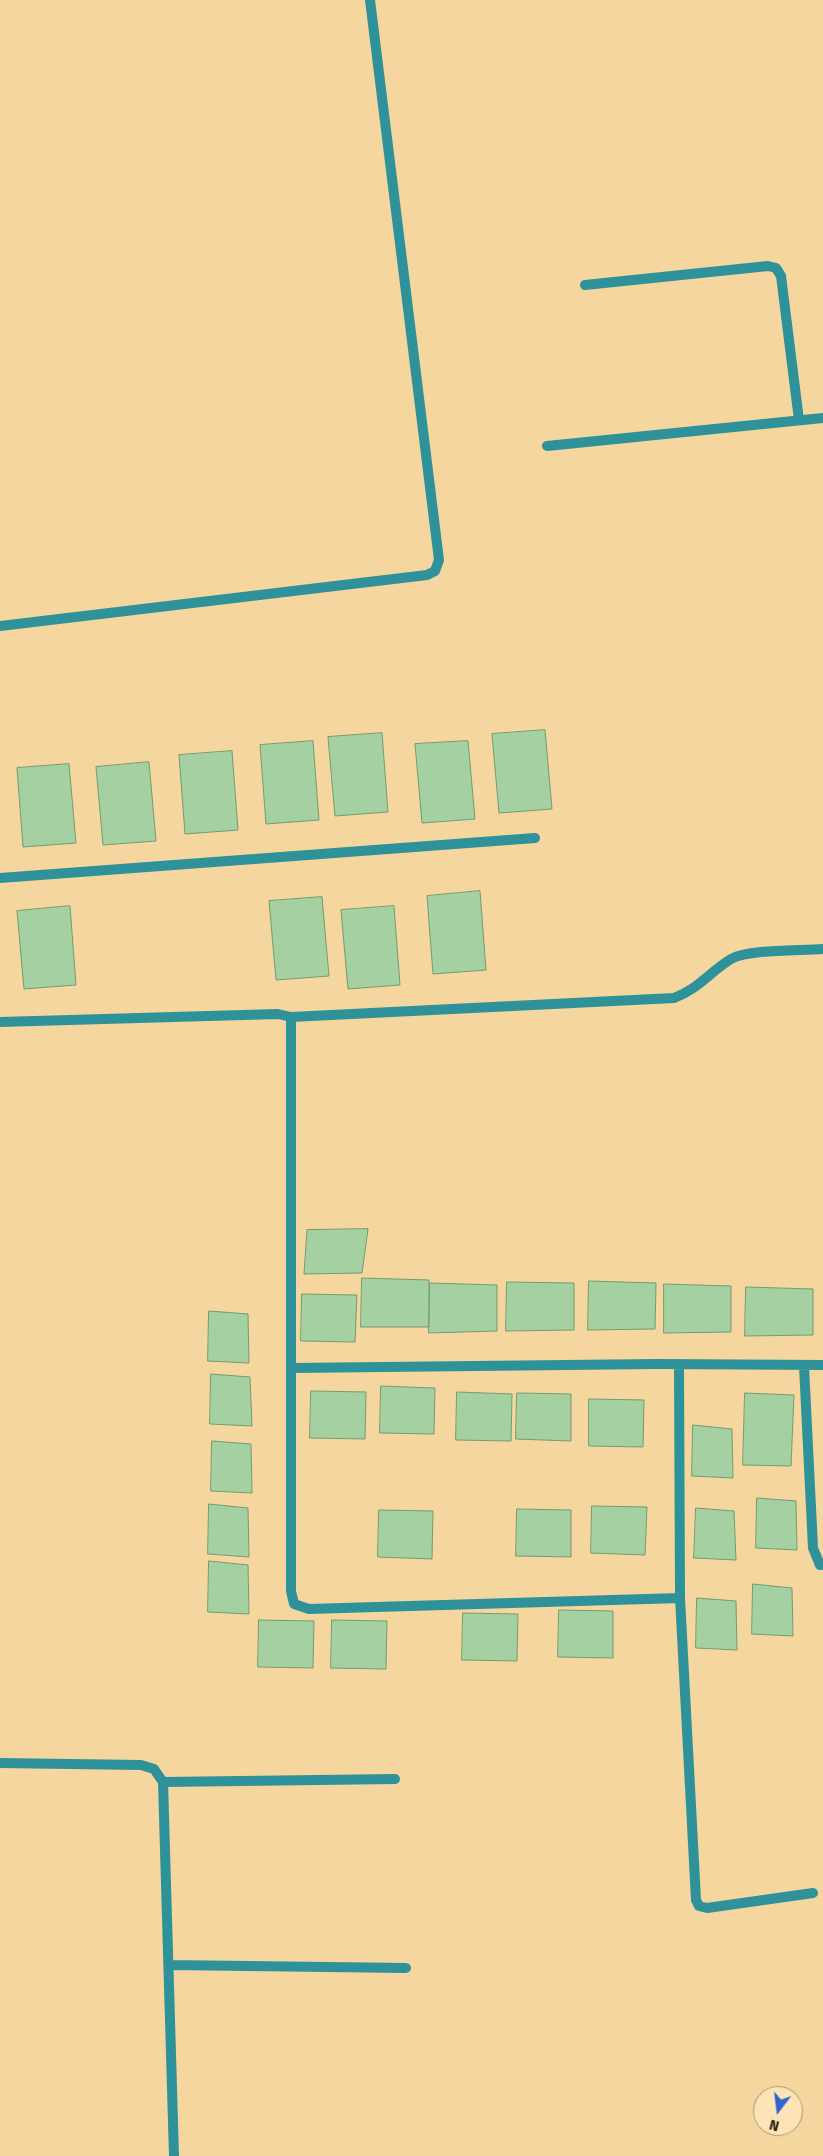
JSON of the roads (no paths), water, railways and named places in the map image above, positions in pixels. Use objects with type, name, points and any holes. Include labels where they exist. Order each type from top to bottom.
[{"type":"street","points":[[0,626],[427,575],[435,571],[439,560],[370,0]]},
{"type":"street","points":[[585,285],[768,266],[776,268],[781,276],[799,420]]},
{"type":"street","points":[[547,446],[823,418]]},
{"type":"street","points":[[0,878],[534,838]]},
{"type":"street","points":[[0,1022],[278,1014],[291,1018],[674,998],[687,994],[732,959],[740,956],[823,950]]},
{"type":"street","points":[[291,1018],[291,1592],[294,1604],[309,1609],[680,1598]]},
{"type":"street","points":[[292,1368],[679,1364],[823,1365]]},
{"type":"street","points":[[679,1364],[680,1598],[696,1900],[699,1906],[707,1908],[813,1893]]},
{"type":"street","points":[[804,1366],[813,1548],[820,1565],[823,1565]]},
{"type":"street","points":[[0,1763],[141,1765],[154,1769],[163,1782],[174,2156]]},
{"type":"street","points":[[163,1782],[395,1779]]},
{"type":"street","points":[[169,1965],[406,1968]]}]
